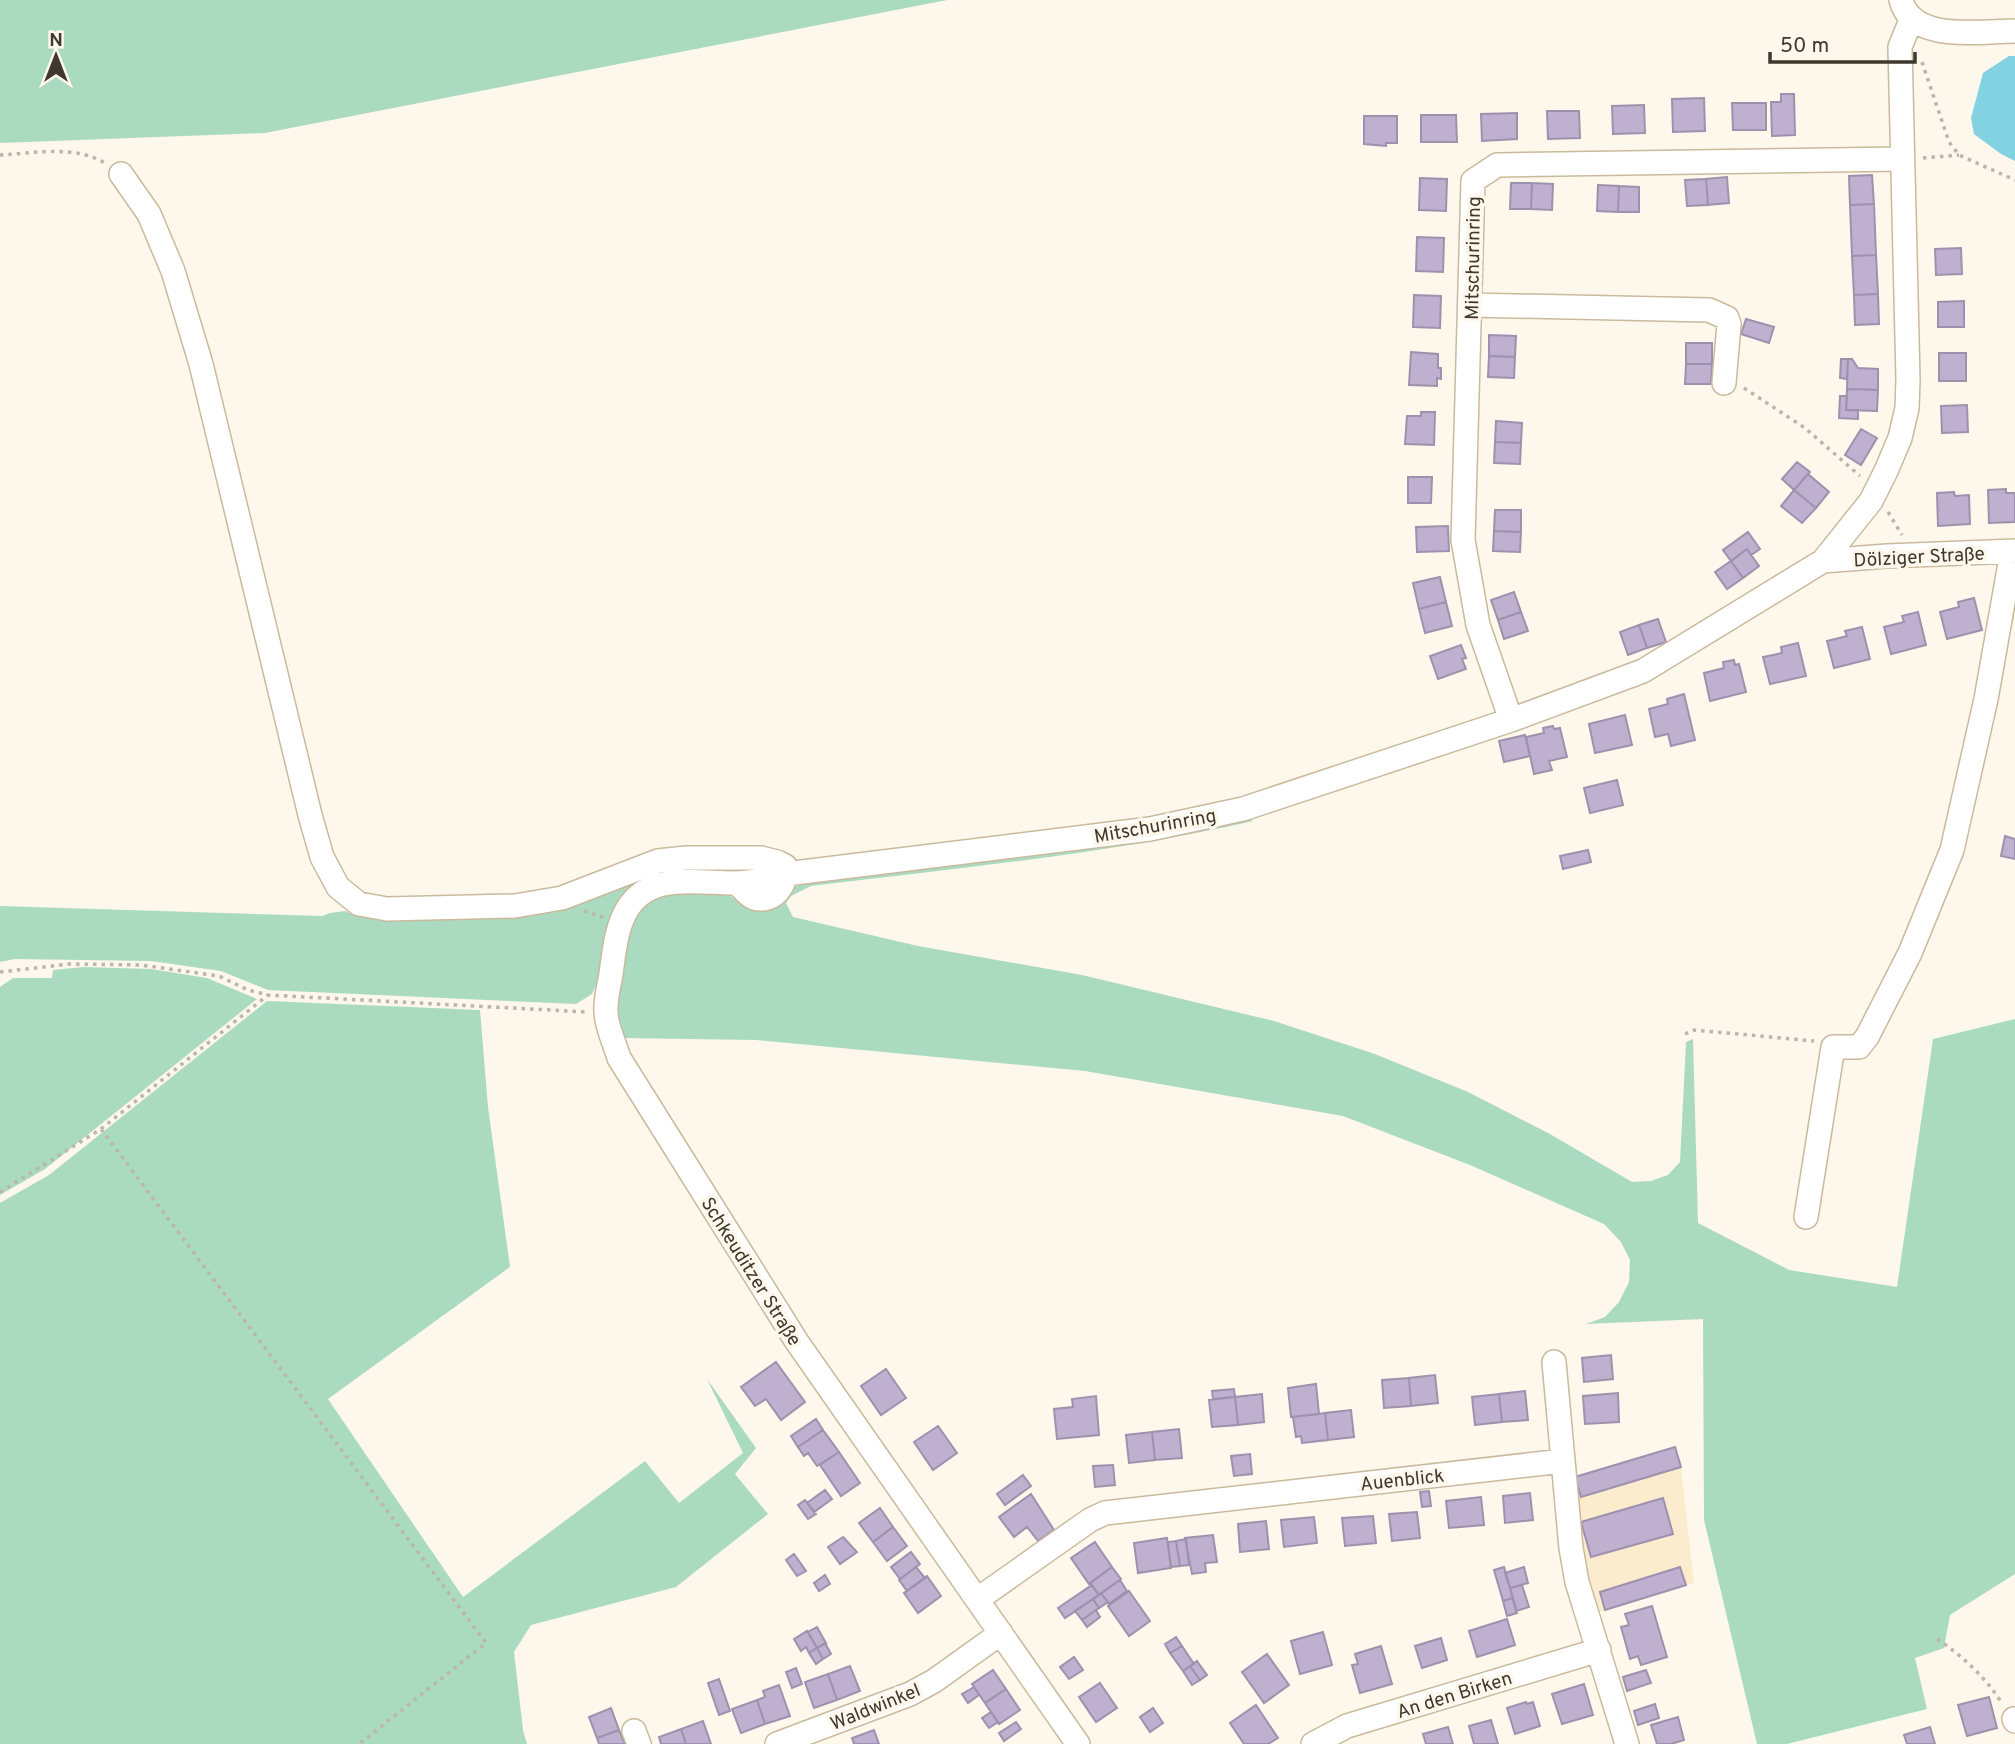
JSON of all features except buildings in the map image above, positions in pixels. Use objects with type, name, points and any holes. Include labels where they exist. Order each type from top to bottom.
[{"type":"street","points":[[1906,10],[1926,27],[1943,31],[2015,31]]},
{"type":"street","name":"Mitschurinring","points":[[786,874],[1122,832],[1243,809],[1511,720],[1643,671],[1823,561],[1871,501],[1900,438],[1907,408],[1900,47],[1906,10]]},
{"type":"street","name":"Mitschurinring","points":[[1511,720],[1478,625],[1463,540],[1473,181],[1497,164],[1901,159]]},
{"type":"street","points":[[121,174],[149,214],[173,271],[201,364],[310,815],[322,857],[338,887],[359,904],[387,909],[515,906],[562,898],[658,861],[686,858],[761,858],[785,866],[786,874]]},
{"type":"street","points":[[1471,305],[1709,310],[1727,318],[1729,324],[1724,383]]},
{"type":"street","points":[[1806,1217],[1833,1047],[1859,1046],[1867,1037],[1910,953],[1952,850],[1986,699],[2013,552]]},
{"type":"street","name":"Dölziger Straße","points":[[1823,561],[2013,552]]},
{"type":"street","name":"Schkeuditzer Straße","points":[[786,874],[737,883],[664,883],[635,898],[626,909],[617,932],[606,1013],[619,1059],[789,1330],[1078,1744]]},
{"type":"street","points":[[1554,1362],[1571,1548],[1577,1582],[1627,1744]]},
{"type":"street","name":"Auenblick","points":[[978,1599],[1090,1520],[1105,1513],[1563,1461]]},
{"type":"street","name":"Waldwinkel","points":[[777,1744],[910,1694],[934,1681],[1001,1633]]},
{"type":"street","name":"An den Birken","points":[[1313,1744],[1347,1726],[1598,1650]]},
{"type":"path","points":[[1900,47],[1920,53],[1949,142],[1959,155]]},
{"type":"path","points":[[0,155],[52,151],[93,156],[121,174]]},
{"type":"path","points":[[1901,159],[1959,155],[2015,180]]},
{"type":"path","points":[[1724,383],[1741,386],[1805,428],[1876,490],[1914,555]]},
{"type":"path","points":[[0,972],[70,964],[141,965],[219,976],[268,995],[606,1013]]},
{"type":"path","points":[[0,1192],[101,1129],[268,995]]},
{"type":"path","points":[[1685,1034],[1695,1030],[1817,1041],[1833,1047]]},
{"type":"path","points":[[101,1129],[486,1643],[359,1744]]},
{"type":"path","points":[[1937,1639],[1963,1656],[1986,1679],[2014,1720]]},
{"type":"shaded area","points":[[1675,1447],[1681,1467],[1694,1583],[1599,1612],[1584,1562],[1571,1478]]},
{"type":"green space","points":[[0,0],[947,0],[265,133],[0,143]]},
{"type":"green space","points":[[1246,816],[1253,821],[1144,843],[811,886],[791,896],[786,903],[793,917],[918,946],[1082,975],[1274,1021],[1375,1054],[1468,1092],[1550,1134],[1632,1182],[1651,1181],[1668,1175],[1680,1162],[1686,1042],[1693,1039],[1698,1223],[1789,1270],[1897,1287],[1933,1039],[2015,1019],[2015,1574],[1950,1615],[1944,1648],[1915,1658],[1927,1709],[1787,1744],[1757,1744],[1704,1520],[1703,1319],[1586,1324],[1605,1317],[1619,1302],[1629,1282],[1630,1260],[1621,1242],[1604,1224],[1470,1165],[1343,1116],[1085,1071],[756,1040],[622,1038],[615,996],[632,915],[655,892],[722,891],[750,908],[777,908],[788,891],[798,885],[1145,836]]},
{"type":"green space","points":[[756,864],[761,872],[650,881],[592,994],[576,1004],[268,990],[221,971],[151,961],[15,959],[0,962],[0,906],[322,916],[345,911],[359,917],[391,920],[490,917],[658,866]]},
{"type":"green space","points":[[84,967],[151,969],[207,978],[257,999],[45,1169],[0,1195],[0,987],[13,978],[52,978],[53,970]]},
{"type":"green space","points":[[267,1001],[480,1010],[488,1107],[510,1267],[328,1399],[463,1597],[645,1461],[679,1503],[743,1453],[707,1379],[756,1448],[735,1474],[768,1514],[676,1587],[531,1625],[514,1652],[527,1744],[0,1744],[0,1203],[49,1175]]},
{"type":"water","points":[[2009,56],[2015,56],[2015,161],[1974,134],[1971,118],[1983,73]]}]
